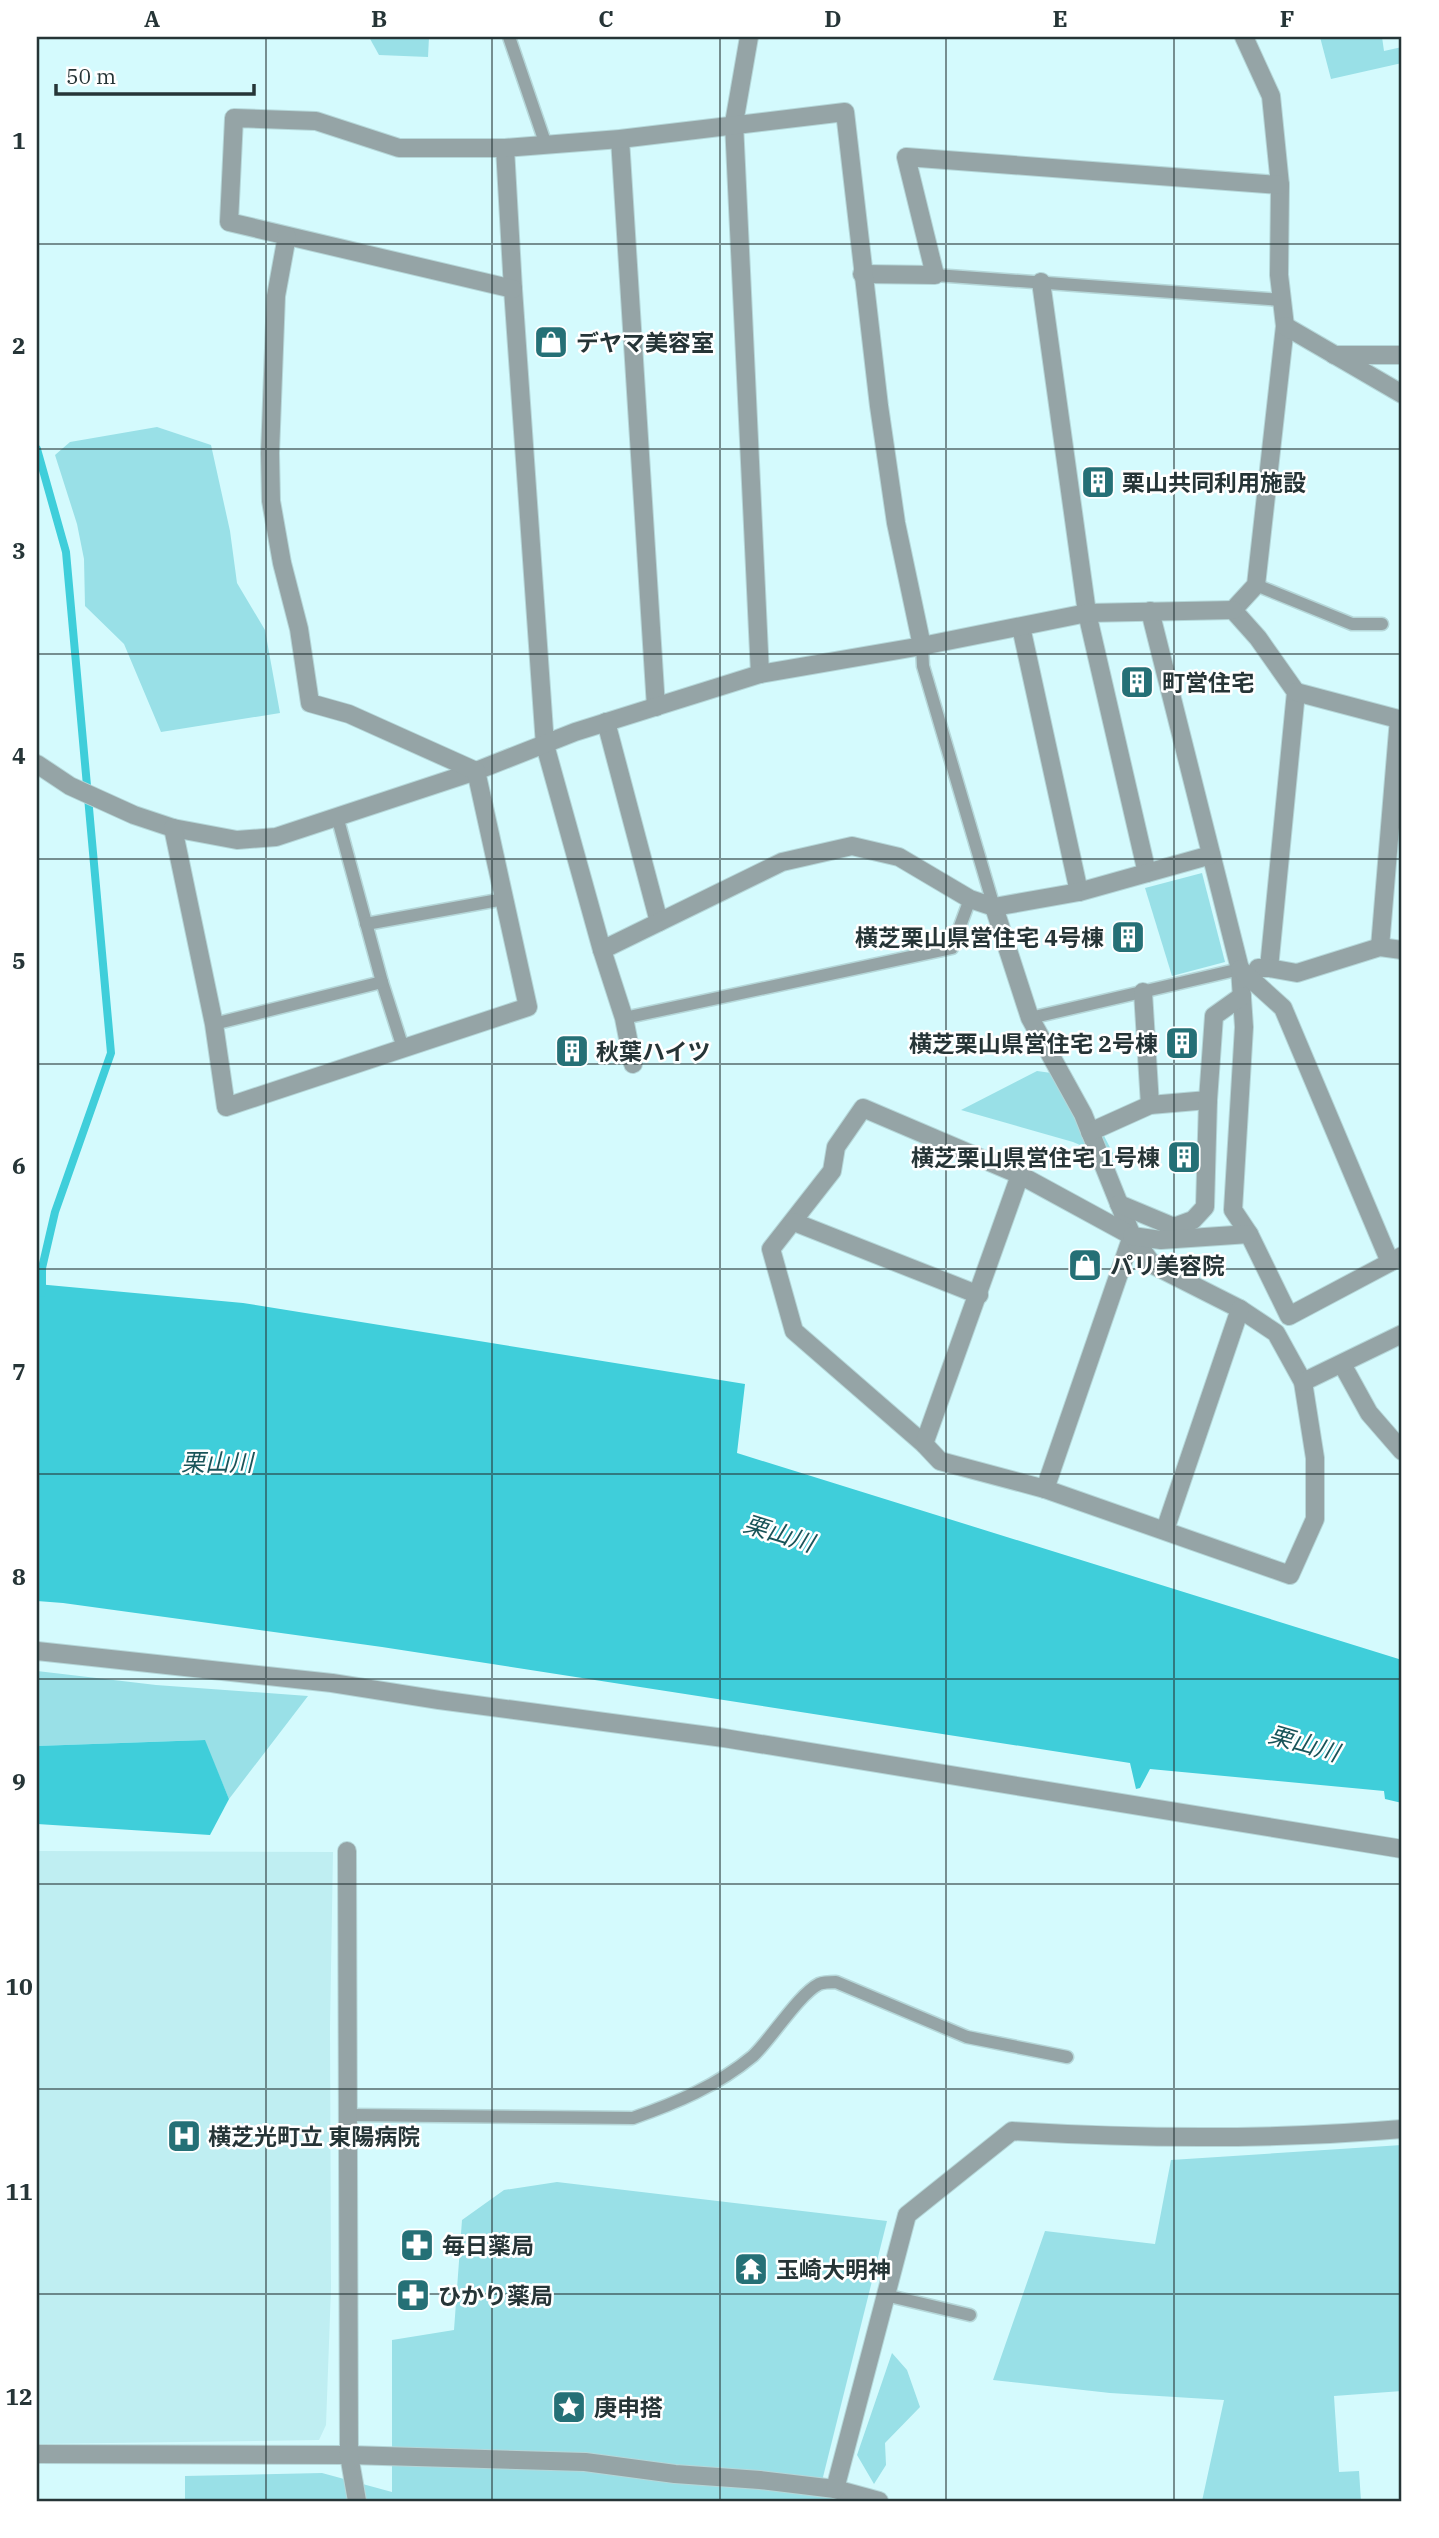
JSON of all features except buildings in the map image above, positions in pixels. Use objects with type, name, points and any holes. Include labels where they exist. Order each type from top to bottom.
[{"type":"street","points":[[749,37],[734,124],[760,674]]},
{"type":"street","points":[[37,764],[70,786],[134,815],[173,828],[237,840],[275,836],[476,771],[606,722],[760,674],[922,646],[1087,613],[1233,610],[1256,585],[1285,326],[1279,275],[1280,185],[1271,96],[1244,37]]},
{"type":"street","points":[[513,289],[229,222],[234,118],[316,121],[399,148],[505,148],[620,139],[845,112],[862,274],[896,523],[922,646]]},
{"type":"street","points":[[620,139],[656,707]]},
{"type":"street","points":[[505,148],[545,745],[601,950],[624,1018],[633,1064]]},
{"type":"street","points":[[862,274],[935,275],[906,158],[1280,185]]},
{"type":"street","points":[[287,236],[276,296],[270,453],[271,501],[282,563],[299,629],[310,703],[349,714],[476,771]]},
{"type":"street","points":[[1041,282],[1087,613],[1147,873]]},
{"type":"street","points":[[1285,326],[1402,394]]},
{"type":"street","points":[[1334,355],[1402,355]]},
{"type":"street","points":[[1233,610],[1258,639],[1296,692],[1401,719],[1380,947]]},
{"type":"street","points":[[1150,611],[1241,969],[1244,1027],[1233,1210],[1249,1234],[1289,1316],[1396,1259],[1283,1008],[1241,969]]},
{"type":"street","points":[[1021,627],[1079,892]]},
{"type":"street","points":[[1269,968],[1296,692]]},
{"type":"street","points":[[606,722],[659,922]]},
{"type":"street","points":[[173,828],[214,1024],[226,1107],[528,1007],[476,771]]},
{"type":"street","points":[[601,950],[782,862],[852,846],[899,857],[970,899],[994,908],[1079,892],[1211,855]]},
{"type":"street","points":[[994,908],[1030,1018],[1083,1114],[1132,1236],[1153,1265],[1240,1308],[1276,1333],[1303,1382],[1315,1458],[1315,1519],[1290,1575],[1045,1489],[940,1461],[794,1331],[771,1250],[832,1171],[836,1147],[863,1108],[1020,1175],[1132,1236],[1161,1240],[1249,1234]]},
{"type":"street","points":[[1241,969],[1269,968],[1297,973],[1380,947],[1402,950]]},
{"type":"street","points":[[1143,992],[1150,1105]]},
{"type":"street","points":[[1119,1204],[1174,1227],[1193,1220],[1205,1207],[1214,1016],[1242,996]]},
{"type":"street","points":[[1090,1132],[1150,1105],[1208,1100]]},
{"type":"street","points":[[924,1444],[1020,1175]]},
{"type":"street","points":[[794,1222],[979,1295]]},
{"type":"street","points":[[1045,1489],[1132,1236]]},
{"type":"street","points":[[1165,1530],[1240,1308]]},
{"type":"street","points":[[1303,1382],[1402,1334]]},
{"type":"street","points":[[1342,1364],[1369,1413],[1402,1451]]},
{"type":"street","points":[[37,1651],[332,1683],[724,1738],[1402,1849]]},
{"type":"street","points":[[347,1851],[349,2455],[357,2501]]},
{"type":"street","points":[[835,2489],[907,2216],[1012,2131],[1131,2138],[1248,2137],[1402,2129]]},
{"type":"street","points":[[37,2454],[349,2455],[585,2462],[835,2489],[879,2501]]},
{"type":"lane","points":[[509,37],[546,145]]},
{"type":"lane","points":[[935,275],[1282,300]]},
{"type":"lane","points":[[1256,585],[1352,624],[1381,624]]},
{"type":"lane","points":[[922,646],[923,666],[994,908]]},
{"type":"lane","points":[[337,816],[382,982],[403,1048]]},
{"type":"lane","points":[[624,1018],[952,948],[970,899]]},
{"type":"lane","points":[[366,923],[504,900]]},
{"type":"lane","points":[[1030,1018],[1241,969]]},
{"type":"lane","points":[[214,1024],[382,982]]},
{"type":"lane","points":[[348,2116],[632,2118],[677,2103],[710,2086],[753,2055],[820,1983],[836,1982],[967,2037],[1068,2057]]},
{"type":"lane","points":[[885,2295],[970,2315]]},
{"type":"shaded area","points":[[369,37],[429,37],[428,57],[379,55]]},
{"type":"shaded area","points":[[1320,37],[1382,37],[1384,51],[1402,47],[1402,63],[1331,79]]},
{"type":"shaded area","points":[[157,427],[211,445],[230,531],[237,583],[265,630],[280,713],[161,732],[124,644],[85,606],[84,559],[77,524],[55,455],[70,442]]},
{"type":"shaded area","points":[[1202,873],[1225,962],[1172,976],[1145,888]]},
{"type":"shaded area","points":[[1037,1071],[1073,1076],[1117,1161],[1073,1142],[961,1110]]},
{"type":"shaded area","points":[[37,1671],[156,1685],[308,1696],[229,1799],[204,1740],[37,1746]]},
{"type":"shaded area","name":"横芝光町立 東陽病院","points":[[37,1851],[333,1852],[330,2027],[331,2288],[326,2425],[319,2440],[37,2444]]},
{"type":"shaded area","points":[[1402,2145],[1402,2391],[1334,2396],[1339,2472],[1359,2471],[1361,2501],[1202,2501],[1224,2400],[1110,2393],[993,2380],[1045,2231],[1155,2244],[1171,2160]]},
{"type":"shaded area","points":[[557,2182],[887,2221],[823,2477],[833,2501],[185,2501],[185,2476],[322,2473],[392,2492],[392,2340],[454,2330],[462,2220],[504,2190]]},
{"type":"shaded area","points":[[892,2353],[907,2370],[920,2407],[885,2443],[886,2465],[874,2484],[857,2455]]},
{"type":"water","name":"栗山川","points":[[37,1284],[243,1303],[745,1384],[737,1453],[1402,1660],[1402,1803],[1385,1799],[1384,1791],[1150,1769],[1140,1788],[1136,1789],[1130,1763],[382,1647],[37,1601]]},
{"type":"water","points":[[205,1740],[229,1799],[210,1835],[37,1824],[37,1746]]},
{"type":"waterway","points":[[37,449],[66,552],[111,1053],[55,1212],[42,1268],[42,1293]]},
{"type":"place","name":"デヤマ美容室","points":[[551,342]]},
{"type":"place","name":"栗山共同利用施設","points":[[1098,482]]},
{"type":"place","name":"町営住宅","points":[[1137,682]]},
{"type":"place","name":"横芝栗山県営住宅 4号棟","points":[[1128,937]]},
{"type":"place","name":"横芝栗山県営住宅 2号棟","points":[[1182,1043]]},
{"type":"place","name":"秋葉ハイツ","points":[[572,1051]]},
{"type":"place","name":"横芝栗山県営住宅 1号棟","points":[[1184,1157]]},
{"type":"place","name":"パリ美容院","points":[[1085,1265]]},
{"type":"place","name":"横芝光町立 東陽病院","points":[[184,2136]]},
{"type":"place","name":"毎日薬局","points":[[417,2245]]},
{"type":"place","name":"玉崎大明神","points":[[751,2269]]},
{"type":"place","name":"ひかり薬局","points":[[413,2295]]},
{"type":"place","name":"庚申搭","points":[[569,2407]]}]
